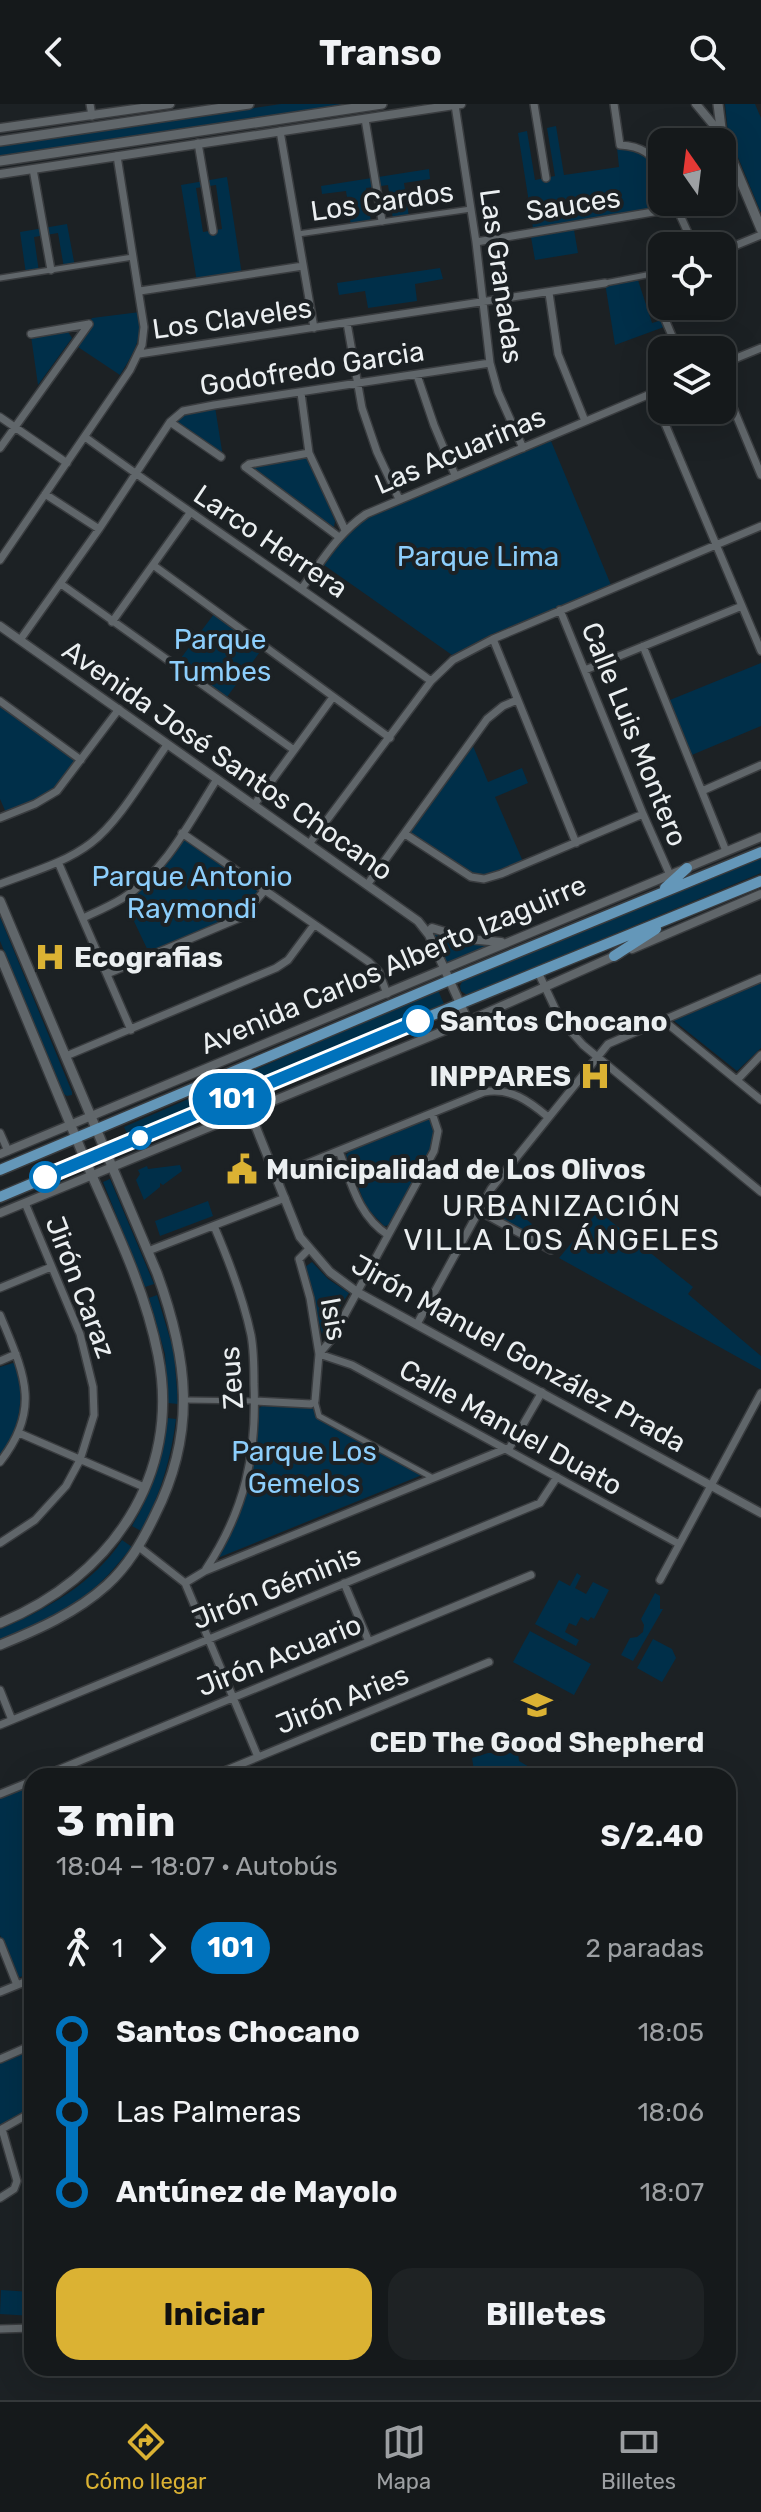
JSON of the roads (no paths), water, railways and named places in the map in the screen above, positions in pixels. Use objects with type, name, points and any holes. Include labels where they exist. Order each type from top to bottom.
[{"type":"main road","points":[[0,141],[249,104]]},
{"type":"main road","points":[[0,161],[382,104]]},
{"type":"main road","points":[[718,104],[721,128]]},
{"type":"main road","points":[[736,169],[761,229]]},
{"type":"main road","points":[[0,1170],[761,852]]},
{"type":"main road","points":[[658,894],[687,868]]},
{"type":"main road","points":[[0,1197],[761,881]]},
{"type":"main road","points":[[0,901],[148,1251],[175,1325],[183,1363],[185,1400],[183,1429],[175,1464],[164,1498],[139,1547],[115,1577],[89,1599],[36,1630],[0,1645]]},
{"type":"main road","points":[[614,956],[659,928],[667,919]]},
{"type":"main road","points":[[519,938],[530,947]]},
{"type":"main road","points":[[0,955],[139,1291],[158,1355],[162,1382],[158,1444],[144,1487],[122,1531],[80,1577],[48,1599],[0,1623]]},
{"type":"street","points":[[90,104],[92,116]]},
{"type":"street","points":[[0,128],[170,104]]},
{"type":"street","points":[[394,104],[396,114]]},
{"type":"street","points":[[0,174],[461,104]]},
{"type":"street","points":[[534,104],[546,178]]},
{"type":"street","points":[[614,104],[620,145],[634,146],[648,153]]},
{"type":"street","points":[[696,104],[716,128]]},
{"type":"street","name":"Las Granadas","points":[[455,105],[490,363],[498,392],[523,448]]},
{"type":"street","points":[[365,119],[382,221]]},
{"type":"street","points":[[280,131],[314,328]]},
{"type":"street","points":[[198,143],[213,231]]},
{"type":"street","points":[[117,156],[140,291],[144,327],[139,354]]},
{"type":"street","points":[[33,169],[51,270]]},
{"type":"street","name":"Los Cardos","points":[[298,234],[471,209]]},
{"type":"street","name":"Sauces","points":[[476,242],[648,210]]},
{"type":"street","points":[[736,245],[761,235]]},
{"type":"street","points":[[0,278],[134,257]]},
{"type":"street","points":[[140,291],[303,266]]},
{"type":"street","points":[[605,283],[648,275]]},
{"type":"street","name":"Los Claveles","points":[[0,560],[139,354],[605,283]]},
{"type":"street","points":[[549,293],[558,354],[585,421]]},
{"type":"street","points":[[347,323],[357,384],[369,430],[399,499]]},
{"type":"street","points":[[0,448],[89,324],[31,334]]},
{"type":"street","points":[[736,358],[761,348]]},
{"type":"street","name":"Godofredo Garcia","points":[[20,640],[170,422],[186,410],[490,363]]},
{"type":"street","points":[[417,375],[455,475]]},
{"type":"street","points":[[301,393],[309,453],[342,533]]},
{"type":"street","name":"Las Acuarinas","points":[[302,588],[342,533],[366,514],[648,395]]},
{"type":"street","points":[[736,415],[761,475]]},
{"type":"street","points":[[0,417],[67,463]]},
{"type":"street","points":[[170,422],[221,457]]},
{"type":"street","points":[[665,424],[761,651]]},
{"type":"street","name":"Larco Herrera","points":[[85,437],[431,681]]},
{"type":"street","points":[[309,453],[245,467],[342,533]]},
{"type":"street","points":[[45,494],[99,529]]},
{"type":"street","points":[[112,622],[190,513]]},
{"type":"street","points":[[309,844],[431,681],[453,660],[493,639],[761,526]]},
{"type":"street","points":[[153,565],[390,738]]},
{"type":"street","points":[[61,584],[294,750]]},
{"type":"street","points":[[585,670],[742,606]]},
{"type":"street","name":"Calle Luis Montero","points":[[560,610],[670,875]]},
{"type":"street","name":"Avenida José Santos Chocano","points":[[0,626],[418,921],[428,933],[468,1021]]},
{"type":"street","points":[[493,639],[576,843]]},
{"type":"street","points":[[643,646],[726,851]]},
{"type":"street","points":[[254,805],[333,697]]},
{"type":"street","points":[[367,885],[487,719],[503,706],[517,700]]},
{"type":"street","points":[[0,701],[81,760]]},
{"type":"street","points":[[0,818],[54,794],[62,787],[119,709]]},
{"type":"street","points":[[0,884],[58,862],[84,848],[105,831],[167,745]]},
{"type":"street","points":[[702,791],[761,765]]},
{"type":"street","points":[[83,918],[123,898],[143,882],[182,833],[217,779]]},
{"type":"street","points":[[405,834],[468,876],[478,879],[495,876],[643,814]]},
{"type":"street","points":[[182,833],[372,964],[379,972],[387,994]]},
{"type":"street","name":"Avenida Carlos Alberto Izaguirre","points":[[4,1153],[761,837]]},
{"type":"street","points":[[58,862],[131,1030]]},
{"type":"street","points":[[107,974],[242,917],[265,890]]},
{"type":"street","points":[[0,1213],[468,1021],[761,894]]},
{"type":"street","points":[[66,1056],[279,967],[288,960],[314,925]]},
{"type":"street","points":[[428,933],[432,928],[495,943],[519,938]]},
{"type":"street","points":[[538,972],[560,1019],[583,1045],[761,1192]]},
{"type":"street","points":[[417,1324],[502,1173],[597,1057],[614,1040],[761,978]]},
{"type":"street","points":[[663,1020],[761,1100]]},
{"type":"street","points":[[737,1080],[761,1055]]},
{"type":"street","points":[[276,1176],[484,1092],[498,1091],[524,1098],[548,1117]]},
{"type":"street","name":"Jirón Manuel González Prada","points":[[243,1095],[297,1230],[330,1272],[357,1292],[761,1513]]},
{"type":"street","points":[[319,1354],[331,1340],[437,1146],[438,1131],[432,1113]]},
{"type":"street","points":[[0,1133],[4,1153]]},
{"type":"street","points":[[339,1151],[363,1211],[371,1223],[388,1235]]},
{"type":"street","points":[[753,1185],[761,1176]]},
{"type":"street","points":[[148,1251],[285,1198]]},
{"type":"street","name":"Jirón Caraz","points":[[0,1543],[44,1512],[66,1486],[80,1460],[94,1415],[93,1387],[80,1334],[25,1203]]},
{"type":"street","points":[[479,1211],[551,1250]]},
{"type":"street","name":"Zeus","points":[[205,1571],[232,1522],[255,1441],[253,1353],[247,1321],[214,1226]]},
{"type":"street","name":"Isis","points":[[309,1249],[301,1256],[299,1263],[310,1298],[319,1354],[315,1401]]},
{"type":"street","points":[[0,1288],[51,1267]]},
{"type":"street","points":[[0,1315],[23,1375],[26,1397],[25,1415],[19,1433],[0,1462]]},
{"type":"street","points":[[0,1361],[16,1354]]},
{"type":"street","name":"Calle Manuel Duato","points":[[319,1354],[352,1365],[679,1544]]},
{"type":"street","points":[[185,1583],[205,1571],[506,1449],[513,1445],[542,1392]]},
{"type":"street","points":[[660,1580],[761,1393]]},
{"type":"street","points":[[185,1400],[311,1404],[315,1401],[319,1416],[433,1478]]},
{"type":"street","points":[[19,1433],[144,1487]]},
{"type":"street","name":"Jirón Géminis","points":[[0,1725],[540,1503],[557,1477]]},
{"type":"street","points":[[139,1547],[185,1583],[258,1757]]},
{"type":"street","name":"Jirón Acuario","points":[[62,1768],[531,1575]]},
{"type":"street","points":[[344,1583],[369,1642]]},
{"type":"street","name":"Jirón Aries","points":[[231,1768],[489,1662]]},
{"type":"street","points":[[0,1690],[12,1720]]},
{"type":"street","points":[[0,1794],[24,1784]]},
{"type":"street","points":[[0,1942],[17,1985]]},
{"type":"street","points":[[0,1992],[24,1982]]},
{"type":"street","points":[[0,2059],[24,2048]]},
{"type":"street","points":[[0,2198],[14,2189],[17,2181],[1,2129],[24,2118]]},
{"type":"street","points":[[0,2329],[24,2328]]},
{"type":"place","name":"Ecografias","points":[[50,957]]},
{"type":"place","name":"Santos Chocano","points":[[418,1021]]},
{"type":"place","name":"INPPARES","points":[[595,1076]]},
{"type":"place","name":"Municipalidad de Los Olivos","points":[[242,1169]]},
{"type":"place","name":"CED The Good Shepherd","points":[[537,1705]]},
{"type":"district","name":"URBANIZACIÓN VILLA LOS ÁNGELES","points":[[562,1223]]},
{"type":"park label","name":"Parque Lima","points":[[478,556]]},
{"type":"park label","name":"Parque Tumbes","points":[[220,655]]},
{"type":"park label","name":"Parque Antonio Raymondi","points":[[192,892]]},
{"type":"park label","name":"Parque Los Gemelos","points":[[304,1467]]}]
